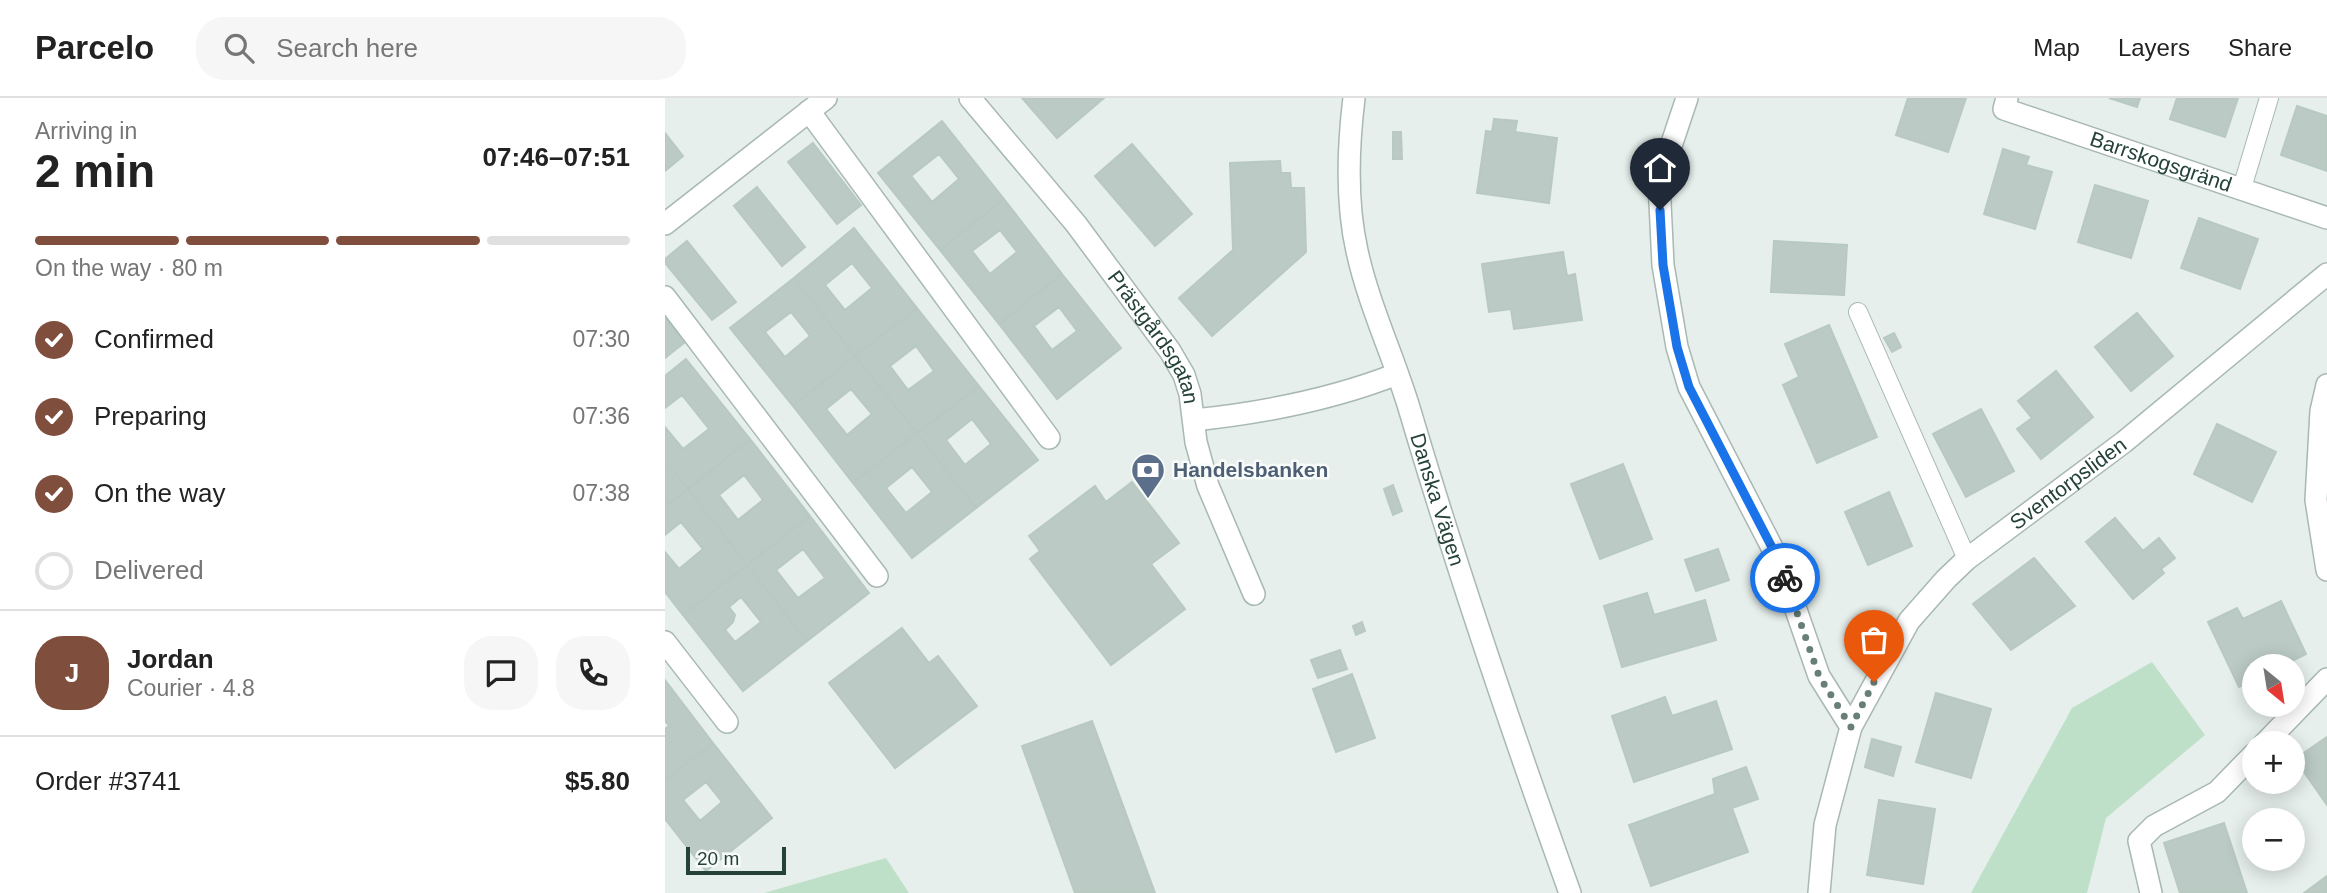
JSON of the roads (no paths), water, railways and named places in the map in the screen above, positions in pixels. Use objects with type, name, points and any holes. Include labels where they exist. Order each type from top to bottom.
[{"type":"street","name":"Prästgårdsgatan","points":[[970,98],[1076,224],[1170,351],[1184,375],[1194,421],[1236,416],[1360,388],[1397,374]]},
{"type":"street","name":"Danska Vägen","points":[[1354,98],[1351,123],[1351,210],[1357,251],[1430,482],[1570,893]]},
{"type":"street","points":[[1687,98],[1659,182],[1663,265],[1677,347],[1694,397],[1779,561],[1819,676],[1851,727]]},
{"type":"street","name":"Barrskogsgränd","points":[[2007,98],[2004,109],[2327,218]]},
{"type":"street","points":[[665,224],[817,104],[1049,438]]},
{"type":"street","name":"Sventorpsliden","points":[[1819,893],[1825,825],[1851,727],[1909,621],[1967,559],[2124,442],[2327,274]]},
{"type":"street","points":[[665,297],[877,576]]},
{"type":"street","points":[[2327,385],[2321,411],[2316,500],[2327,570]]},
{"type":"street","points":[[1194,421],[1196,442],[1208,486],[1254,594]]},
{"type":"street","points":[[665,642],[727,722]]},
{"type":"street","points":[[2277,731],[2327,679]]},
{"type":"street","points":[[2151,893],[2139,841],[2154,826],[2217,792],[2242,766]]},
{"type":"lane","points":[[2242,188],[2269,98]]},
{"type":"lane","points":[[1859,312],[1967,559]]},
{"type":"place","name":"Handelsbanken","points":[[1148,500]]}]
